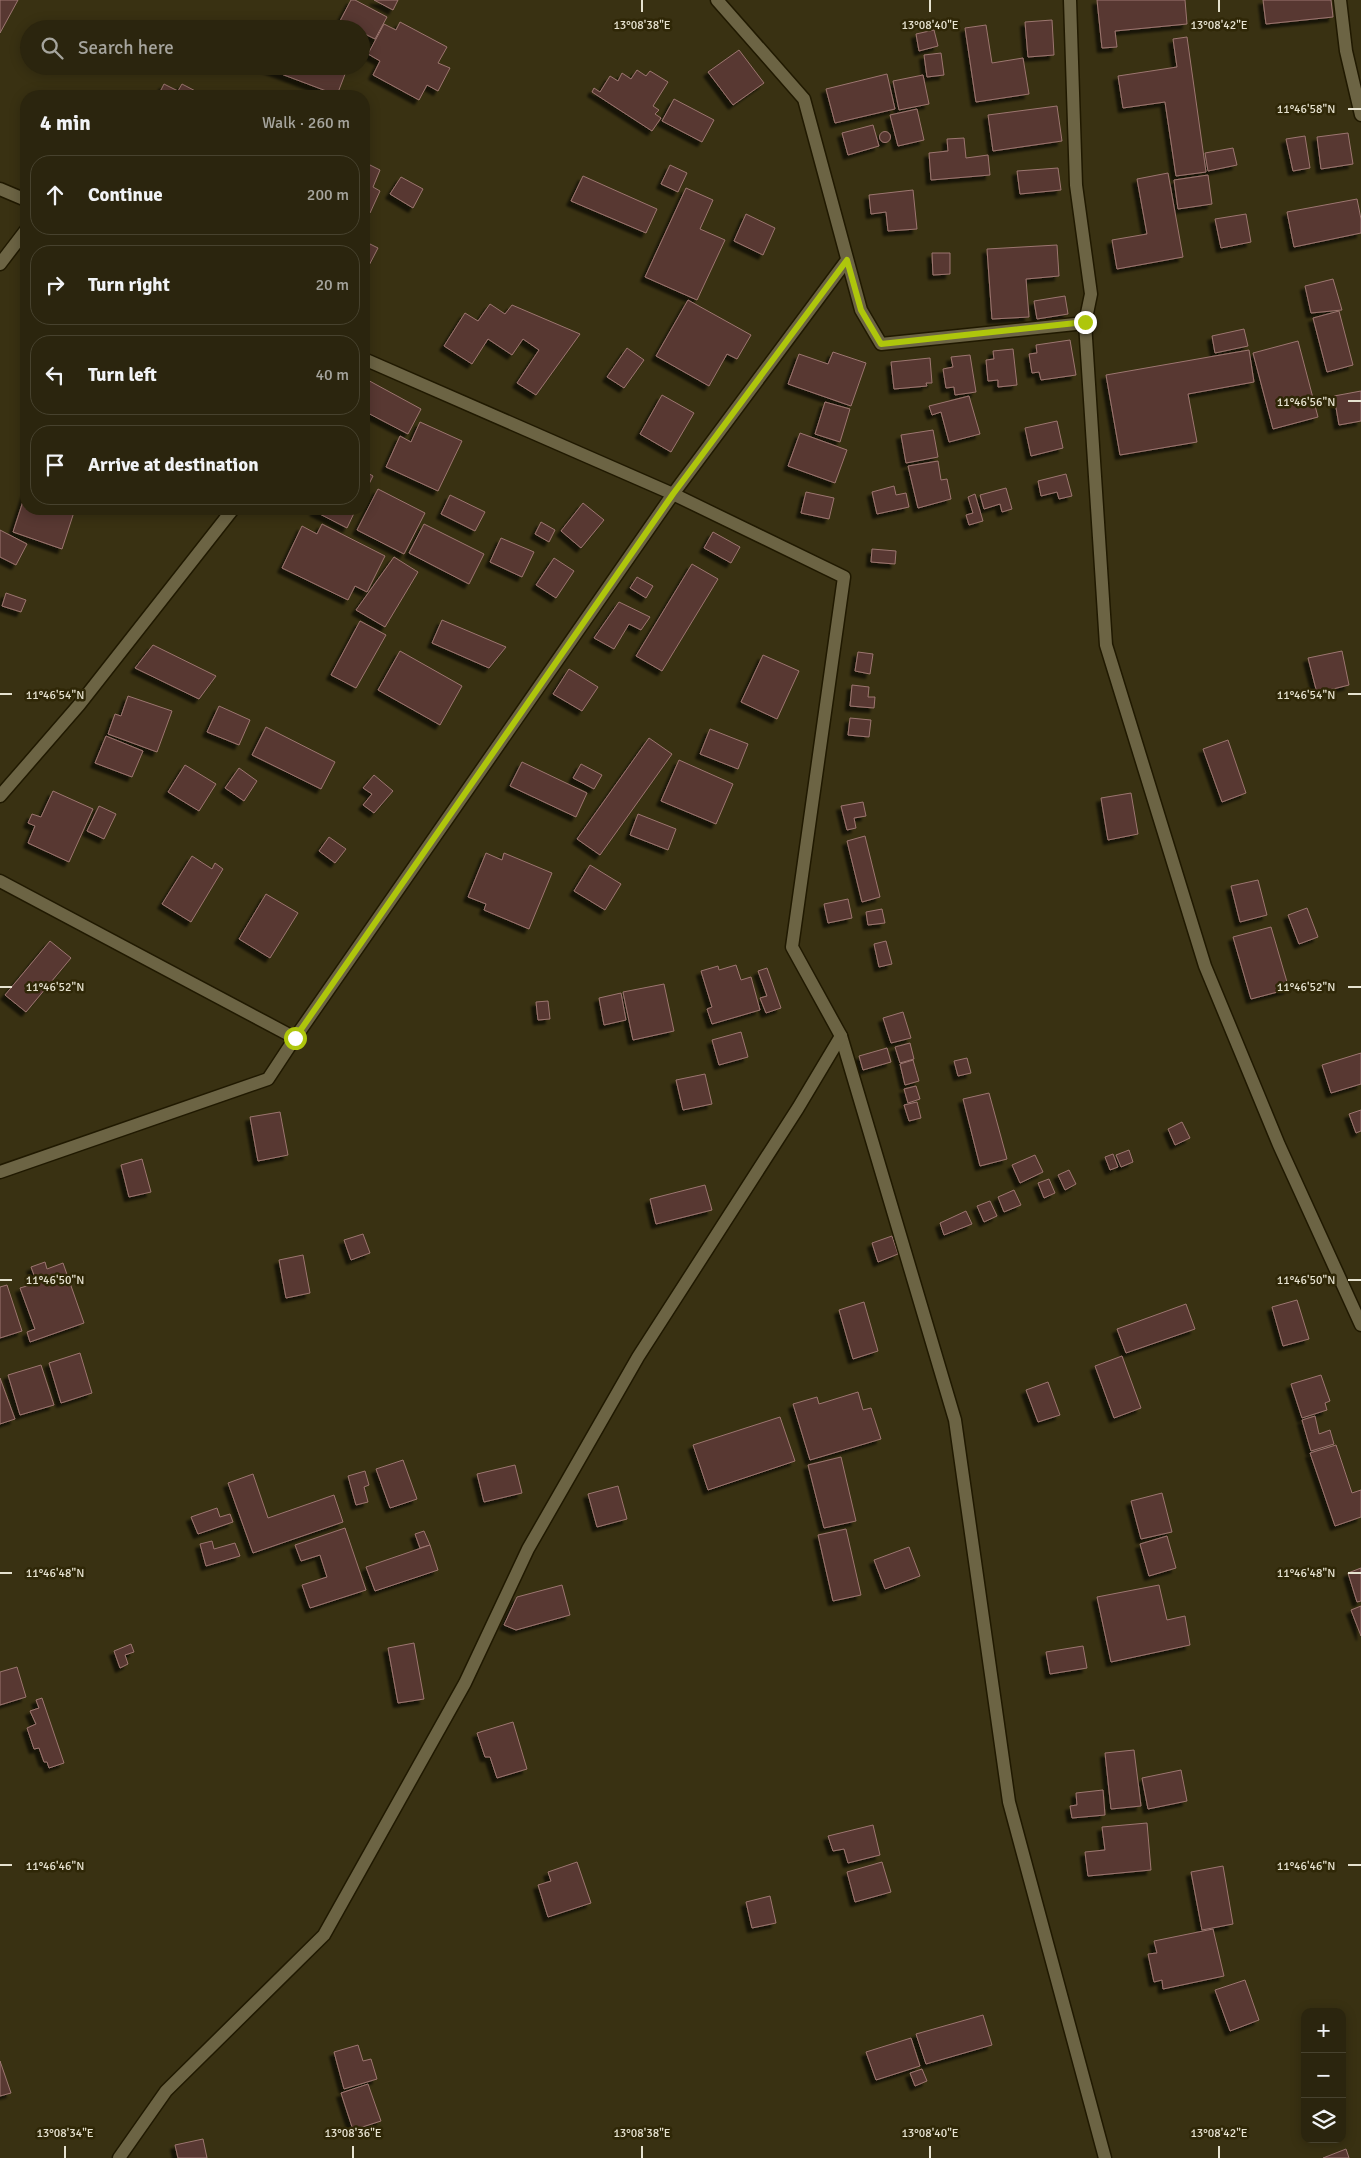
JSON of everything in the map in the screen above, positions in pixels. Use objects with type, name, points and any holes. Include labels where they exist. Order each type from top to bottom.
[{"type":"street","points":[[717,0],[804,99],[861,310],[881,344],[1085,322]]},
{"type":"street","points":[[1070,0],[1076,186],[1091,294],[1085,322],[1106,645],[1205,966],[1279,1145],[1361,1325]]},
{"type":"street","points":[[1340,0],[1346,51],[1361,115]]},
{"type":"street","points":[[0,189],[20,197]]},
{"type":"street","points":[[0,264],[20,238]]},
{"type":"street","points":[[0,1172],[268,1079],[673,494],[847,260]]},
{"type":"street","points":[[370,362],[673,494],[844,576],[792,946],[841,1036],[955,1420],[1009,1802],[1105,2158]]},
{"type":"street","points":[[0,796],[79,705],[228,515]]},
{"type":"street","points":[[0,881],[295,1038]]},
{"type":"street","points":[[119,2158],[166,2091],[324,1935],[465,1683],[528,1550],[638,1357],[798,1108],[841,1036]]},
{"type":"building","points":[[0,0],[18,0],[0,33]]},
{"type":"building","points":[[351,0],[355,0],[387,17],[375,39],[370,36],[370,20],[341,20]]},
{"type":"building","points":[[374,0],[398,0],[393,10]]},
{"type":"building","points":[[1097,0],[1185,0],[1187,24],[1115,31],[1117,47],[1102,48]]},
{"type":"building","points":[[1263,0],[1331,0],[1333,17],[1266,24]]},
{"type":"building","points":[[1052,20],[1054,55],[1028,57],[1025,22]]},
{"type":"building","points":[[400,22],[447,47],[438,63],[450,68],[438,91],[427,85],[419,100],[373,75],[380,61],[370,55],[370,50],[384,24],[396,30]]},
{"type":"building","points":[[986,25],[992,63],[1023,58],[1029,94],[976,102],[965,28]]},
{"type":"building","points":[[934,30],[938,46],[919,51],[916,34]]},
{"type":"building","points":[[1187,37],[1206,172],[1176,176],[1165,102],[1123,108],[1118,76],[1177,67],[1173,39]]},
{"type":"building","points":[[739,50],[764,83],[733,105],[708,72]]},
{"type":"building","points":[[941,53],[944,75],[927,77],[924,55]]},
{"type":"building","points":[[637,70],[646,76],[650,71],[668,82],[653,106],[659,110],[655,114],[661,118],[652,131],[592,92],[594,88],[600,92],[610,76],[618,81],[622,73],[631,79]]},
{"type":"building","points":[[887,74],[895,109],[835,123],[826,89]]},
{"type":"building","points":[[284,75],[345,75],[339,90],[324,90]]},
{"type":"building","points":[[923,75],[929,104],[899,110],[893,81]]},
{"type":"building","points":[[164,84],[176,90],[161,90]]},
{"type":"building","points":[[182,84],[194,90],[179,90]]},
{"type":"building","points":[[674,99],[714,120],[702,142],[662,121]]},
{"type":"building","points":[[1057,106],[1062,141],[993,151],[988,115]]},
{"type":"building","points":[[917,109],[924,140],[898,146],[890,115]]},
{"type":"building","points":[[873,125],[879,146],[848,155],[842,133]]},
{"type":"building","points":[[883,132],[887,132],[890,137],[889,141],[883,142],[880,139],[880,135]]},
{"type":"building","points":[[1348,133],[1353,164],[1321,169],[1317,137]]},
{"type":"building","points":[[1305,136],[1310,168],[1293,171],[1286,139]]},
{"type":"building","points":[[964,138],[966,158],[988,155],[990,175],[931,180],[929,153],[948,151],[947,139]]},
{"type":"building","points":[[1233,148],[1237,165],[1208,171],[1205,153]]},
{"type":"building","points":[[370,165],[380,170],[373,187],[380,191],[370,213]]},
{"type":"building","points":[[670,165],[687,173],[678,192],[661,184]]},
{"type":"building","points":[[1058,168],[1061,190],[1020,194],[1017,171]]},
{"type":"building","points":[[1168,173],[1183,257],[1117,269],[1112,240],[1147,234],[1137,179]]},
{"type":"building","points":[[1208,175],[1212,204],[1178,209],[1174,180]]},
{"type":"building","points":[[583,176],[657,209],[646,233],[571,201]]},
{"type":"building","points":[[401,177],[423,189],[413,208],[390,194]]},
{"type":"building","points":[[686,188],[713,200],[700,229],[725,240],[697,300],[645,277]]},
{"type":"building","points":[[913,190],[917,229],[888,231],[886,212],[871,214],[869,195]]},
{"type":"building","points":[[1357,199],[1361,219],[1361,233],[1294,247],[1287,212]]},
{"type":"building","points":[[746,214],[775,228],[763,255],[734,241]]},
{"type":"building","points":[[1246,214],[1251,242],[1221,248],[1215,219]]},
{"type":"building","points":[[370,244],[378,248],[370,263]]},
{"type":"building","points":[[1057,245],[1059,276],[1026,279],[1029,317],[992,319],[987,249]]},
{"type":"building","points":[[932,253],[950,253],[950,274],[933,275]]},
{"type":"building","points":[[1333,279],[1342,310],[1311,313],[1305,286]]},
{"type":"building","points":[[1065,296],[1068,314],[1037,319],[1034,301]]},
{"type":"building","points":[[688,300],[751,335],[737,359],[727,354],[709,386],[656,356]]},
{"type":"building","points":[[490,304],[505,314],[512,305],[580,334],[536,395],[517,383],[539,350],[523,339],[512,355],[488,339],[472,364],[444,346],[465,313],[478,321]]},
{"type":"building","points":[[1339,311],[1353,365],[1327,372],[1313,318]]},
{"type":"building","points":[[1244,329],[1248,346],[1215,353],[1212,336]]},
{"type":"building","points":[[1070,340],[1076,375],[1041,380],[1039,372],[1032,373],[1029,354],[1037,353],[1036,345]]},
{"type":"building","points":[[1298,341],[1318,417],[1273,429],[1253,353]]},
{"type":"building","points":[[627,348],[644,360],[624,388],[607,377]]},
{"type":"building","points":[[1013,349],[1017,385],[998,387],[998,380],[988,381],[986,360],[994,359],[993,351]]},
{"type":"building","points":[[1249,350],[1254,382],[1188,394],[1197,442],[1120,455],[1106,375]]},
{"type":"building","points":[[833,352],[866,363],[851,406],[788,384],[799,354],[828,364]]},
{"type":"building","points":[[970,355],[976,392],[955,395],[954,387],[946,388],[943,369],[953,367],[951,357]]},
{"type":"building","points":[[930,358],[932,383],[926,383],[927,386],[894,389],[891,362]]},
{"type":"building","points":[[370,381],[421,409],[408,434],[370,414]]},
{"type":"building","points":[[1361,391],[1361,421],[1339,425],[1334,396]]},
{"type":"building","points":[[662,395],[694,413],[671,452],[640,434]]},
{"type":"building","points":[[969,396],[980,434],[949,442],[941,412],[932,415],[929,406]]},
{"type":"building","points":[[825,402],[850,409],[840,442],[815,434]]},
{"type":"building","points":[[1057,421],[1063,448],[1031,456],[1025,428]]},
{"type":"building","points":[[420,422],[462,441],[438,491],[386,467],[400,436],[411,442]]},
{"type":"building","points":[[933,430],[938,457],[906,463],[901,435]]},
{"type":"building","points":[[800,433],[847,450],[835,483],[788,466]]},
{"type":"building","points":[[938,461],[941,480],[947,479],[951,499],[918,508],[908,466]]},
{"type":"building","points":[[1066,474],[1072,496],[1059,499],[1057,492],[1041,496],[1038,481]]},
{"type":"building","points":[[894,486],[896,495],[906,493],[909,507],[877,514],[872,492]]},
{"type":"building","points":[[1006,488],[1012,509],[1002,512],[1000,504],[984,509],[980,495]]},
{"type":"building","points":[[378,489],[425,513],[404,554],[357,530],[365,515],[370,515],[370,505]]},
{"type":"building","points":[[806,492],[834,498],[829,519],[801,513]]},
{"type":"building","points":[[975,494],[983,521],[969,525],[966,515],[973,513],[968,497]]},
{"type":"building","points":[[450,495],[485,512],[475,531],[441,514]]},
{"type":"building","points":[[583,503],[604,520],[581,548],[561,531]]},
{"type":"building","points":[[20,510],[20,515],[73,515],[62,549],[13,532]]},
{"type":"building","points":[[322,515],[353,515],[347,528]]},
{"type":"building","points":[[541,522],[555,530],[549,542],[535,534]]},
{"type":"building","points":[[322,524],[385,556],[367,592],[355,586],[348,600],[282,568],[302,526],[317,534]]},
{"type":"building","points":[[424,524],[484,554],[469,584],[409,553]]},
{"type":"building","points":[[0,530],[27,544],[16,565],[0,557]]},
{"type":"building","points":[[713,532],[740,547],[731,563],[704,548]]},
{"type":"building","points":[[501,538],[534,552],[522,577],[490,562]]},
{"type":"building","points":[[872,549],[896,551],[895,564],[871,562]]},
{"type":"building","points":[[394,557],[418,572],[385,627],[356,610]]},
{"type":"building","points":[[554,558],[574,571],[556,598],[536,585]]},
{"type":"building","points":[[692,564],[718,579],[662,671],[636,656]]},
{"type":"building","points":[[637,577],[653,586],[646,598],[630,588]]},
{"type":"building","points":[[6,593],[26,600],[21,612],[2,606]]},
{"type":"building","points":[[619,602],[650,617],[641,630],[629,624],[614,649],[594,638]]},
{"type":"building","points":[[442,620],[506,647],[489,668],[432,643]]},
{"type":"building","points":[[360,621],[386,635],[356,688],[331,675]]},
{"type":"building","points":[[153,645],[216,676],[199,699],[135,668]]},
{"type":"building","points":[[400,651],[462,686],[440,725],[378,690]]},
{"type":"building","points":[[1342,651],[1349,685],[1317,693],[1308,658]]},
{"type":"building","points":[[858,652],[873,654],[870,674],[855,671]]},
{"type":"building","points":[[763,655],[799,671],[777,719],[741,702]]},
{"type":"building","points":[[569,669],[598,687],[582,711],[553,694]]},
{"type":"building","points":[[852,685],[869,687],[868,697],[875,697],[874,708],[850,706]]},
{"type":"building","points":[[128,696],[172,711],[157,752],[108,734],[115,714],[121,716]]},
{"type":"building","points":[[219,706],[250,720],[239,745],[207,732]]},
{"type":"building","points":[[850,718],[871,720],[869,737],[848,735]]},
{"type":"building","points":[[266,727],[335,762],[321,789],[252,755]]},
{"type":"building","points":[[710,729],[748,744],[738,769],[700,754]]},
{"type":"building","points":[[106,736],[143,751],[132,777],[95,763]]},
{"type":"building","points":[[649,738],[672,754],[600,855],[577,839]]},
{"type":"building","points":[[1228,740],[1246,793],[1222,802],[1203,749]]},
{"type":"building","points":[[679,760],[733,784],[716,824],[661,801]]},
{"type":"building","points":[[522,762],[587,793],[576,817],[510,786]]},
{"type":"building","points":[[581,764],[602,775],[594,789],[573,778]]},
{"type":"building","points":[[185,765],[216,784],[199,811],[168,792]]},
{"type":"building","points":[[239,768],[257,781],[244,801],[225,788]]},
{"type":"building","points":[[374,775],[393,791],[374,813],[363,805],[372,794],[363,788]]},
{"type":"building","points":[[53,791],[93,809],[69,862],[28,843],[35,826],[28,823],[32,814],[41,817]]},
{"type":"building","points":[[1131,793],[1138,834],[1108,840],[1101,798]]},
{"type":"building","points":[[863,802],[866,816],[854,818],[856,828],[847,830],[841,806]]},
{"type":"building","points":[[99,806],[116,814],[104,839],[87,831]]},
{"type":"building","points":[[638,814],[676,829],[668,850],[630,835]]},
{"type":"building","points":[[865,836],[880,897],[862,902],[847,841]]},
{"type":"building","points":[[329,837],[346,849],[335,863],[319,851]]},
{"type":"building","points":[[486,853],[502,860],[504,853],[552,873],[529,929],[484,910],[486,904],[468,897]]},
{"type":"building","points":[[192,856],[212,869],[215,863],[223,869],[191,922],[162,904]]},
{"type":"building","points":[[590,865],[621,884],[605,910],[574,891]]},
{"type":"building","points":[[1258,880],[1267,915],[1240,922],[1231,886]]},
{"type":"building","points":[[266,894],[298,913],[270,958],[239,939]]},
{"type":"building","points":[[848,899],[852,918],[828,923],[824,904]]},
{"type":"building","points":[[1307,908],[1318,937],[1299,944],[1288,915]]},
{"type":"building","points":[[882,909],[885,923],[868,925],[866,912]]},
{"type":"building","points":[[1271,927],[1289,989],[1251,999],[1233,937]]},
{"type":"building","points":[[50,941],[71,958],[26,1012],[5,995]]},
{"type":"building","points":[[886,941],[892,964],[879,967],[874,944]]},
{"type":"building","points":[[736,965],[741,980],[751,977],[760,1010],[712,1024],[707,1009],[712,1007],[701,971],[718,966],[719,970]]},
{"type":"building","points":[[767,968],[781,1008],[766,1013],[760,998],[767,996],[758,971]]},
{"type":"building","points":[[664,984],[674,1031],[633,1040],[623,992]]},
{"type":"building","points":[[621,993],[626,1020],[604,1025],[599,998]]},
{"type":"building","points":[[548,1001],[550,1019],[538,1020],[536,1002]]},
{"type":"building","points":[[903,1012],[911,1038],[891,1043],[883,1018]]},
{"type":"building","points":[[741,1032],[748,1057],[719,1065],[712,1040]]},
{"type":"building","points":[[910,1043],[914,1059],[900,1063],[895,1047]]},
{"type":"building","points":[[887,1048],[891,1062],[863,1070],[859,1056]]},
{"type":"building","points":[[1361,1053],[1361,1084],[1331,1093],[1322,1065]]},
{"type":"building","points":[[967,1058],[971,1073],[958,1076],[954,1061]]},
{"type":"building","points":[[913,1060],[919,1081],[905,1085],[900,1064]]},
{"type":"building","points":[[705,1074],[712,1104],[683,1110],[676,1080]]},
{"type":"building","points":[[916,1086],[920,1099],[908,1103],[904,1089]]},
{"type":"building","points":[[989,1093],[1007,1159],[980,1166],[963,1099]]},
{"type":"building","points":[[917,1102],[921,1118],[909,1121],[904,1105]]},
{"type":"building","points":[[1361,1110],[1361,1131],[1356,1133],[1349,1114]]},
{"type":"building","points":[[280,1112],[288,1155],[258,1161],[250,1117]]},
{"type":"building","points":[[1182,1122],[1190,1138],[1175,1145],[1168,1129]]},
{"type":"building","points":[[1129,1150],[1133,1162],[1121,1167],[1116,1155]]},
{"type":"building","points":[[1113,1154],[1118,1167],[1110,1170],[1105,1157]]},
{"type":"building","points":[[1035,1155],[1043,1172],[1020,1183],[1012,1165]]},
{"type":"building","points":[[142,1159],[151,1192],[129,1197],[121,1165]]},
{"type":"building","points":[[1069,1170],[1076,1184],[1065,1190],[1058,1175]]},
{"type":"building","points":[[1049,1179],[1055,1193],[1044,1198],[1038,1183]]},
{"type":"building","points":[[705,1185],[712,1210],[656,1224],[650,1199]]},
{"type":"building","points":[[1014,1190],[1021,1205],[1004,1212],[998,1197]]},
{"type":"building","points":[[990,1201],[997,1216],[984,1222],[977,1206]]},
{"type":"building","points":[[966,1211],[972,1224],[944,1235],[940,1223]]},
{"type":"building","points":[[363,1234],[370,1253],[351,1260],[344,1240]]},
{"type":"building","points":[[892,1236],[898,1254],[878,1262],[872,1243]]},
{"type":"building","points":[[303,1255],[310,1293],[286,1298],[279,1260]]},
{"type":"building","points":[[45,1262],[47,1269],[63,1263],[84,1323],[30,1342],[27,1332],[35,1329],[20,1288],[37,1283],[31,1267]]},
{"type":"building","points":[[7,1285],[22,1331],[0,1338],[0,1287]]},
{"type":"building","points":[[1297,1300],[1309,1339],[1283,1346],[1272,1307]]},
{"type":"building","points":[[864,1302],[878,1351],[853,1359],[839,1310]]},
{"type":"building","points":[[1186,1304],[1195,1329],[1126,1353],[1117,1329]]},
{"type":"building","points":[[80,1353],[92,1393],[61,1403],[49,1363]]},
{"type":"building","points":[[1122,1356],[1141,1408],[1114,1418],[1095,1366]]},
{"type":"building","points":[[41,1365],[54,1405],[20,1415],[8,1375]]},
{"type":"building","points":[[1321,1375],[1330,1401],[1325,1403],[1327,1410],[1302,1418],[1291,1384]]},
{"type":"building","points":[[0,1378],[15,1419],[0,1424]]},
{"type":"building","points":[[1048,1382],[1060,1415],[1038,1422],[1026,1390]]},
{"type":"building","points":[[858,1392],[863,1410],[871,1408],[881,1439],[810,1460],[793,1404],[817,1397],[819,1404]]},
{"type":"building","points":[[1315,1416],[1319,1434],[1330,1430],[1334,1444],[1311,1451],[1302,1420]]},
{"type":"building","points":[[780,1417],[795,1461],[708,1490],[693,1445]]},
{"type":"building","points":[[1336,1445],[1352,1493],[1361,1490],[1361,1517],[1335,1526],[1310,1453]]},
{"type":"building","points":[[841,1457],[856,1521],[824,1528],[808,1465]]},
{"type":"building","points":[[403,1460],[417,1499],[390,1508],[376,1469]]},
{"type":"building","points":[[515,1465],[522,1493],[484,1502],[477,1474]]},
{"type":"building","points":[[365,1471],[369,1485],[364,1487],[368,1502],[356,1505],[348,1476]]},
{"type":"building","points":[[253,1474],[268,1518],[334,1495],[343,1522],[253,1553],[228,1483]]},
{"type":"building","points":[[618,1486],[627,1519],[597,1527],[588,1494]]},
{"type":"building","points":[[1162,1493],[1172,1532],[1141,1539],[1131,1501]]},
{"type":"building","points":[[217,1508],[220,1517],[230,1514],[233,1522],[198,1534],[191,1517]]},
{"type":"building","points":[[345,1528],[366,1590],[310,1608],[302,1585],[327,1577],[320,1555],[301,1561],[295,1545]]},
{"type":"building","points":[[846,1529],[861,1595],[833,1601],[818,1535]]},
{"type":"building","points":[[424,1531],[430,1545],[420,1548],[415,1534]]},
{"type":"building","points":[[1167,1536],[1176,1568],[1149,1576],[1140,1544]]},
{"type":"building","points":[[212,1541],[214,1549],[235,1543],[240,1556],[206,1566],[200,1544]]},
{"type":"building","points":[[430,1545],[438,1570],[375,1591],[366,1567]]},
{"type":"building","points":[[909,1547],[920,1576],[885,1589],[874,1560]]},
{"type":"building","points":[[1361,1568],[1361,1601],[1357,1602],[1348,1573]]},
{"type":"building","points":[[562,1585],[570,1615],[516,1630],[504,1625],[517,1597]]},
{"type":"building","points":[[1159,1585],[1167,1620],[1185,1616],[1190,1645],[1111,1662],[1097,1597]]},
{"type":"building","points":[[1361,1606],[1361,1636],[1351,1610]]},
{"type":"building","points":[[414,1643],[424,1699],[398,1703],[388,1648]]},
{"type":"building","points":[[131,1644],[134,1652],[125,1655],[128,1664],[120,1668],[114,1651]]},
{"type":"building","points":[[1083,1646],[1087,1668],[1050,1674],[1046,1652]]},
{"type":"building","points":[[17,1667],[26,1697],[0,1705],[0,1672]]},
{"type":"building","points":[[42,1698],[64,1763],[49,1768],[47,1762],[44,1762],[39,1748],[34,1749],[27,1728],[36,1724],[30,1711],[39,1708],[36,1700]]},
{"type":"building","points":[[513,1722],[527,1769],[497,1778],[490,1757],[485,1757],[477,1733]]},
{"type":"building","points":[[1134,1750],[1141,1806],[1111,1809],[1105,1753]]},
{"type":"building","points":[[1181,1770],[1187,1801],[1148,1809],[1142,1778]]},
{"type":"building","points":[[1103,1790],[1105,1815],[1072,1818],[1070,1806],[1077,1805],[1076,1793]]},
{"type":"building","points":[[1147,1823],[1151,1870],[1088,1876],[1085,1852],[1105,1850],[1102,1827]]},
{"type":"building","points":[[873,1825],[880,1855],[848,1863],[844,1849],[833,1851],[828,1836]]},
{"type":"building","points":[[577,1862],[591,1903],[548,1917],[538,1885],[551,1881],[548,1872]]},
{"type":"building","points":[[882,1862],[891,1892],[855,1902],[847,1872]]},
{"type":"building","points":[[1223,1866],[1233,1924],[1202,1930],[1191,1872]]},
{"type":"building","points":[[770,1896],[776,1923],[752,1928],[746,1902]]},
{"type":"building","points":[[1213,1929],[1224,1976],[1163,1989],[1162,1980],[1154,1982],[1148,1954],[1157,1953],[1154,1941]]},
{"type":"building","points":[[1245,1980],[1259,2020],[1230,2031],[1215,1990]]},
{"type":"building","points":[[983,2015],[992,2045],[926,2064],[916,2034]]},
{"type":"building","points":[[911,2038],[920,2066],[876,2080],[866,2052]]},
{"type":"building","points":[[358,2045],[363,2061],[371,2059],[377,2079],[344,2089],[334,2052]]},
{"type":"building","points":[[0,2061],[11,2093],[0,2096]]},
{"type":"building","points":[[922,2069],[927,2081],[915,2086],[910,2073]]},
{"type":"building","points":[[368,2084],[381,2121],[353,2130],[341,2093]]},
{"type":"building","points":[[203,2139],[207,2158],[178,2158],[175,2145]]},
{"type":"building","points":[[1346,2149],[1349,2158],[1323,2158]]},
{"type":"route","points":[[295,1038],[673,494],[847,260],[861,310],[881,344],[1085,322]]}]
